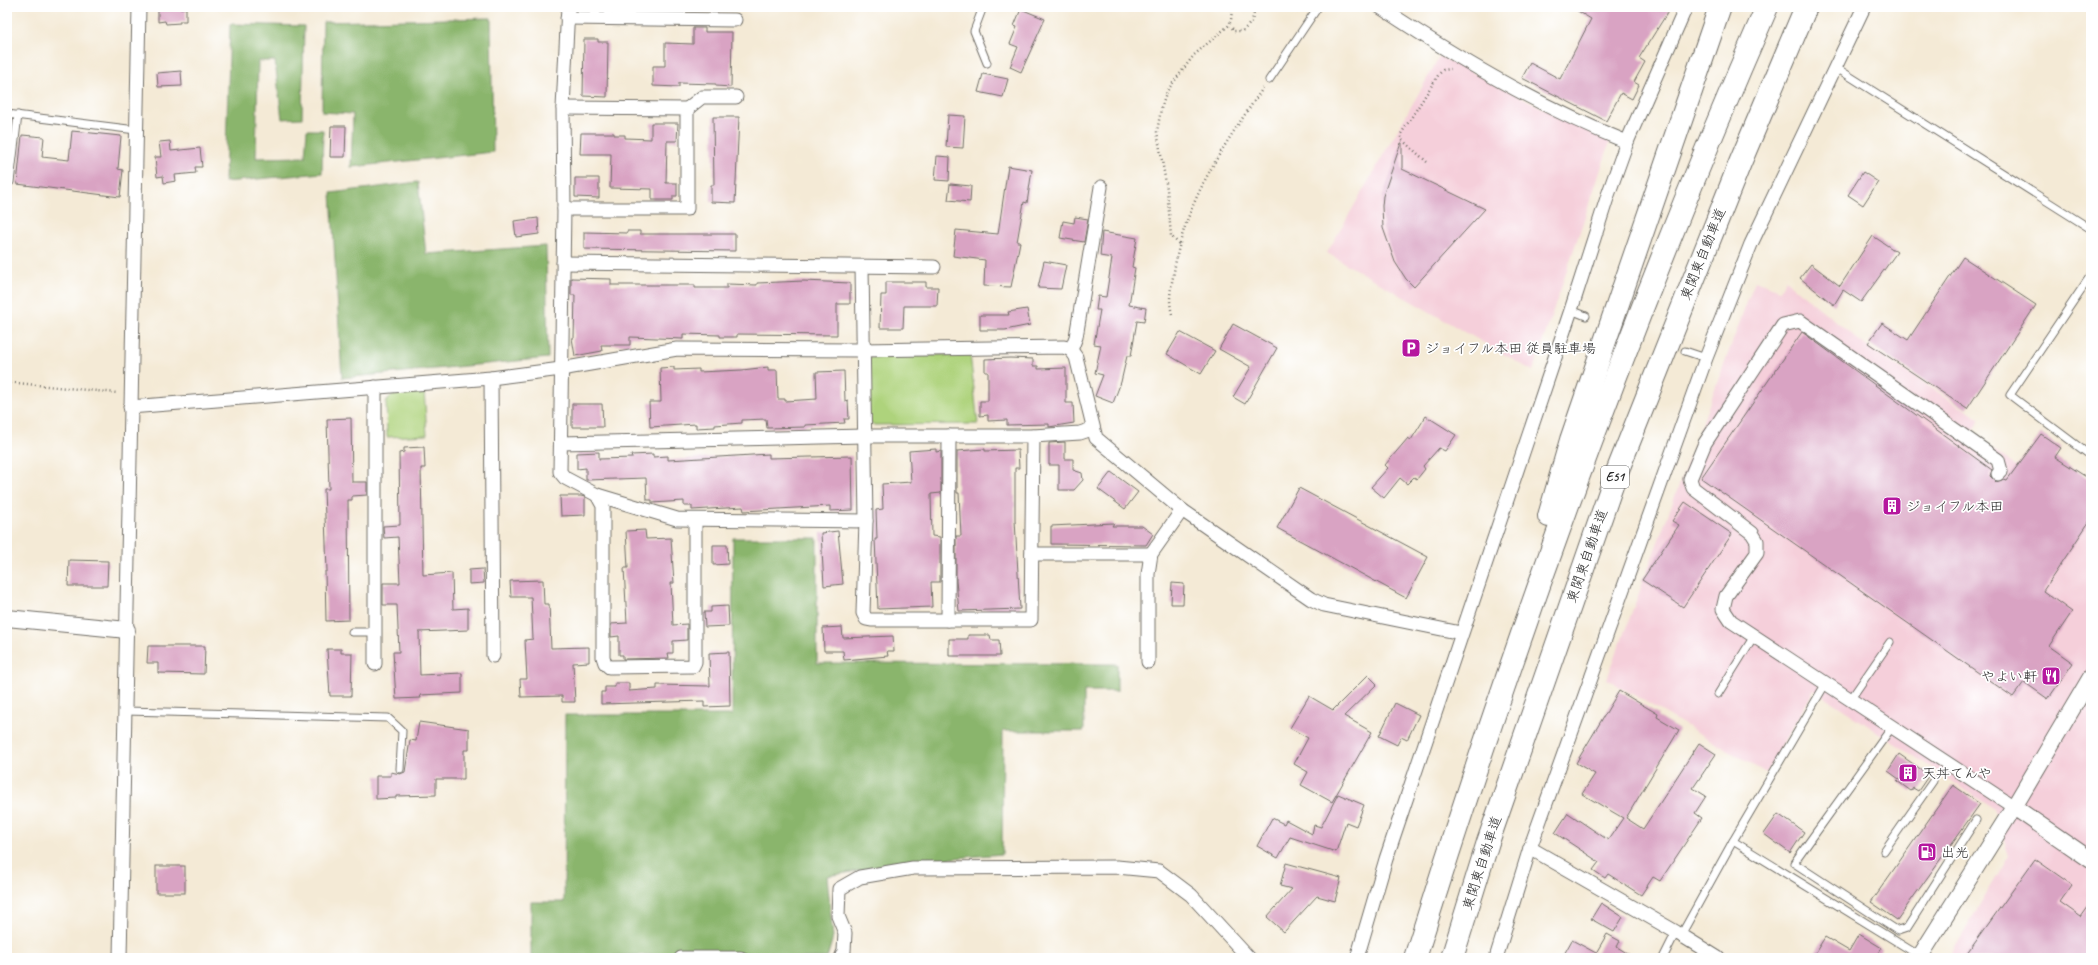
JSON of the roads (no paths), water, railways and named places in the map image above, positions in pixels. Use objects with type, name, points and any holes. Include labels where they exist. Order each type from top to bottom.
[{"type":"highway","points":[[1539,581],[1550,510],[1571,440],[1720,7]]},
{"type":"highway","name":"E51","points":[[1415,958],[1450,846],[1539,581],[1644,302],[1767,7]]},
{"type":"highway","name":"東関東自動車道","points":[[1452,958],[1488,842],[1615,477],[1740,163],[1806,7]]},
{"type":"street","points":[[120,958],[139,7]]},
{"type":"street","points":[[1380,7],[1448,52],[1476,68],[1604,133],[1627,142]]},
{"type":"street","points":[[1357,958],[1386,859],[1571,310],[1608,194],[1627,142],[1686,7]]},
{"type":"street","points":[[1496,958],[1530,848],[1706,358],[1751,244],[1864,7]]},
{"type":"street","points":[[736,20],[568,12],[564,108],[560,472],[565,478],[597,495],[677,519],[695,521],[866,521]]},
{"type":"street","points":[[564,108],[688,109],[702,97],[736,97]]},
{"type":"street","points":[[564,209],[687,209],[688,109]]},
{"type":"street","points":[[1071,350],[1076,337],[1101,186]]},
{"type":"street","points":[[563,263],[934,267]]},
{"type":"street","points":[[862,267],[862,350],[866,521],[863,613],[866,619],[1031,620],[1033,436]]},
{"type":"street","points":[[1998,474],[2001,471],[1998,460],[1800,321],[1783,326],[1705,443],[1690,479],[1693,488],[1752,533],[1757,541],[1757,554],[1726,596],[1723,609],[1731,621],[2014,807],[2091,860]]},
{"type":"street","points":[[130,408],[490,378],[561,369],[677,349],[862,350],[1055,346],[1071,350],[1076,357],[1092,429],[1096,438],[1182,510],[1311,599],[1324,605],[1461,633]]},
{"type":"street","points":[[490,378],[493,656]]},
{"type":"street","points":[[375,387],[375,664]]},
{"type":"street","points":[[561,443],[864,436],[1033,436],[1080,433],[1092,429]]},
{"type":"street","points":[[948,620],[949,436]]},
{"type":"street","points":[[597,495],[603,506],[603,656],[604,663],[609,668],[693,666],[695,662],[695,521]]},
{"type":"street","points":[[1148,662],[1148,574],[1151,554],[1182,510]]},
{"type":"street","points":[[1032,554],[1151,554]]},
{"type":"street","points":[[7,618],[127,630]]},
{"type":"street","points":[[1919,957],[2014,807],[2091,677]]},
{"type":"street","points":[[1530,848],[1718,958]]},
{"type":"street","points":[[841,958],[844,951],[845,933],[838,916],[839,889],[860,877],[913,868],[992,866],[1117,867],[1160,871],[1192,895],[1249,958]]},
{"type":"street","points":[[681,958],[737,958]]},
{"type":"lane","points":[[983,7],[974,31],[987,63]]},
{"type":"lane","points":[[1269,80],[1318,7]]},
{"type":"lane","points":[[1835,67],[2091,230]]},
{"type":"lane","points":[[7,114],[136,130]]},
{"type":"lane","points":[[10,182],[18,115]]},
{"type":"lane","points":[[2091,275],[2010,395],[2091,456]]},
{"type":"lane","points":[[1571,310],[1586,316]]},
{"type":"lane","points":[[1685,351],[1706,358]]},
{"type":"lane","points":[[352,632],[375,632]]},
{"type":"lane","points":[[1718,694],[1754,636]]},
{"type":"lane","points":[[1850,700],[1890,642]]},
{"type":"lane","points":[[1663,958],[1679,934],[1826,683]]},
{"type":"lane","points":[[126,711],[388,718],[402,731],[400,769]]},
{"type":"lane","points":[[1892,727],[1794,863],[1898,931],[1907,928],[1976,820]]},
{"type":"lane","points":[[1884,851],[1933,781]]},
{"type":"lane","points":[[1733,841],[1919,957]]},
{"type":"place","name":"ジョイフル本田 従員駐車場","points":[[1411,348]]},
{"type":"place","name":"ジョイフル本田","points":[[1892,506]]},
{"type":"place","name":"やよい軒","points":[[2051,676]]},
{"type":"place","name":"天丼てんや","points":[[1908,773]]},
{"type":"place","name":"出光","points":[[1927,852]]}]
